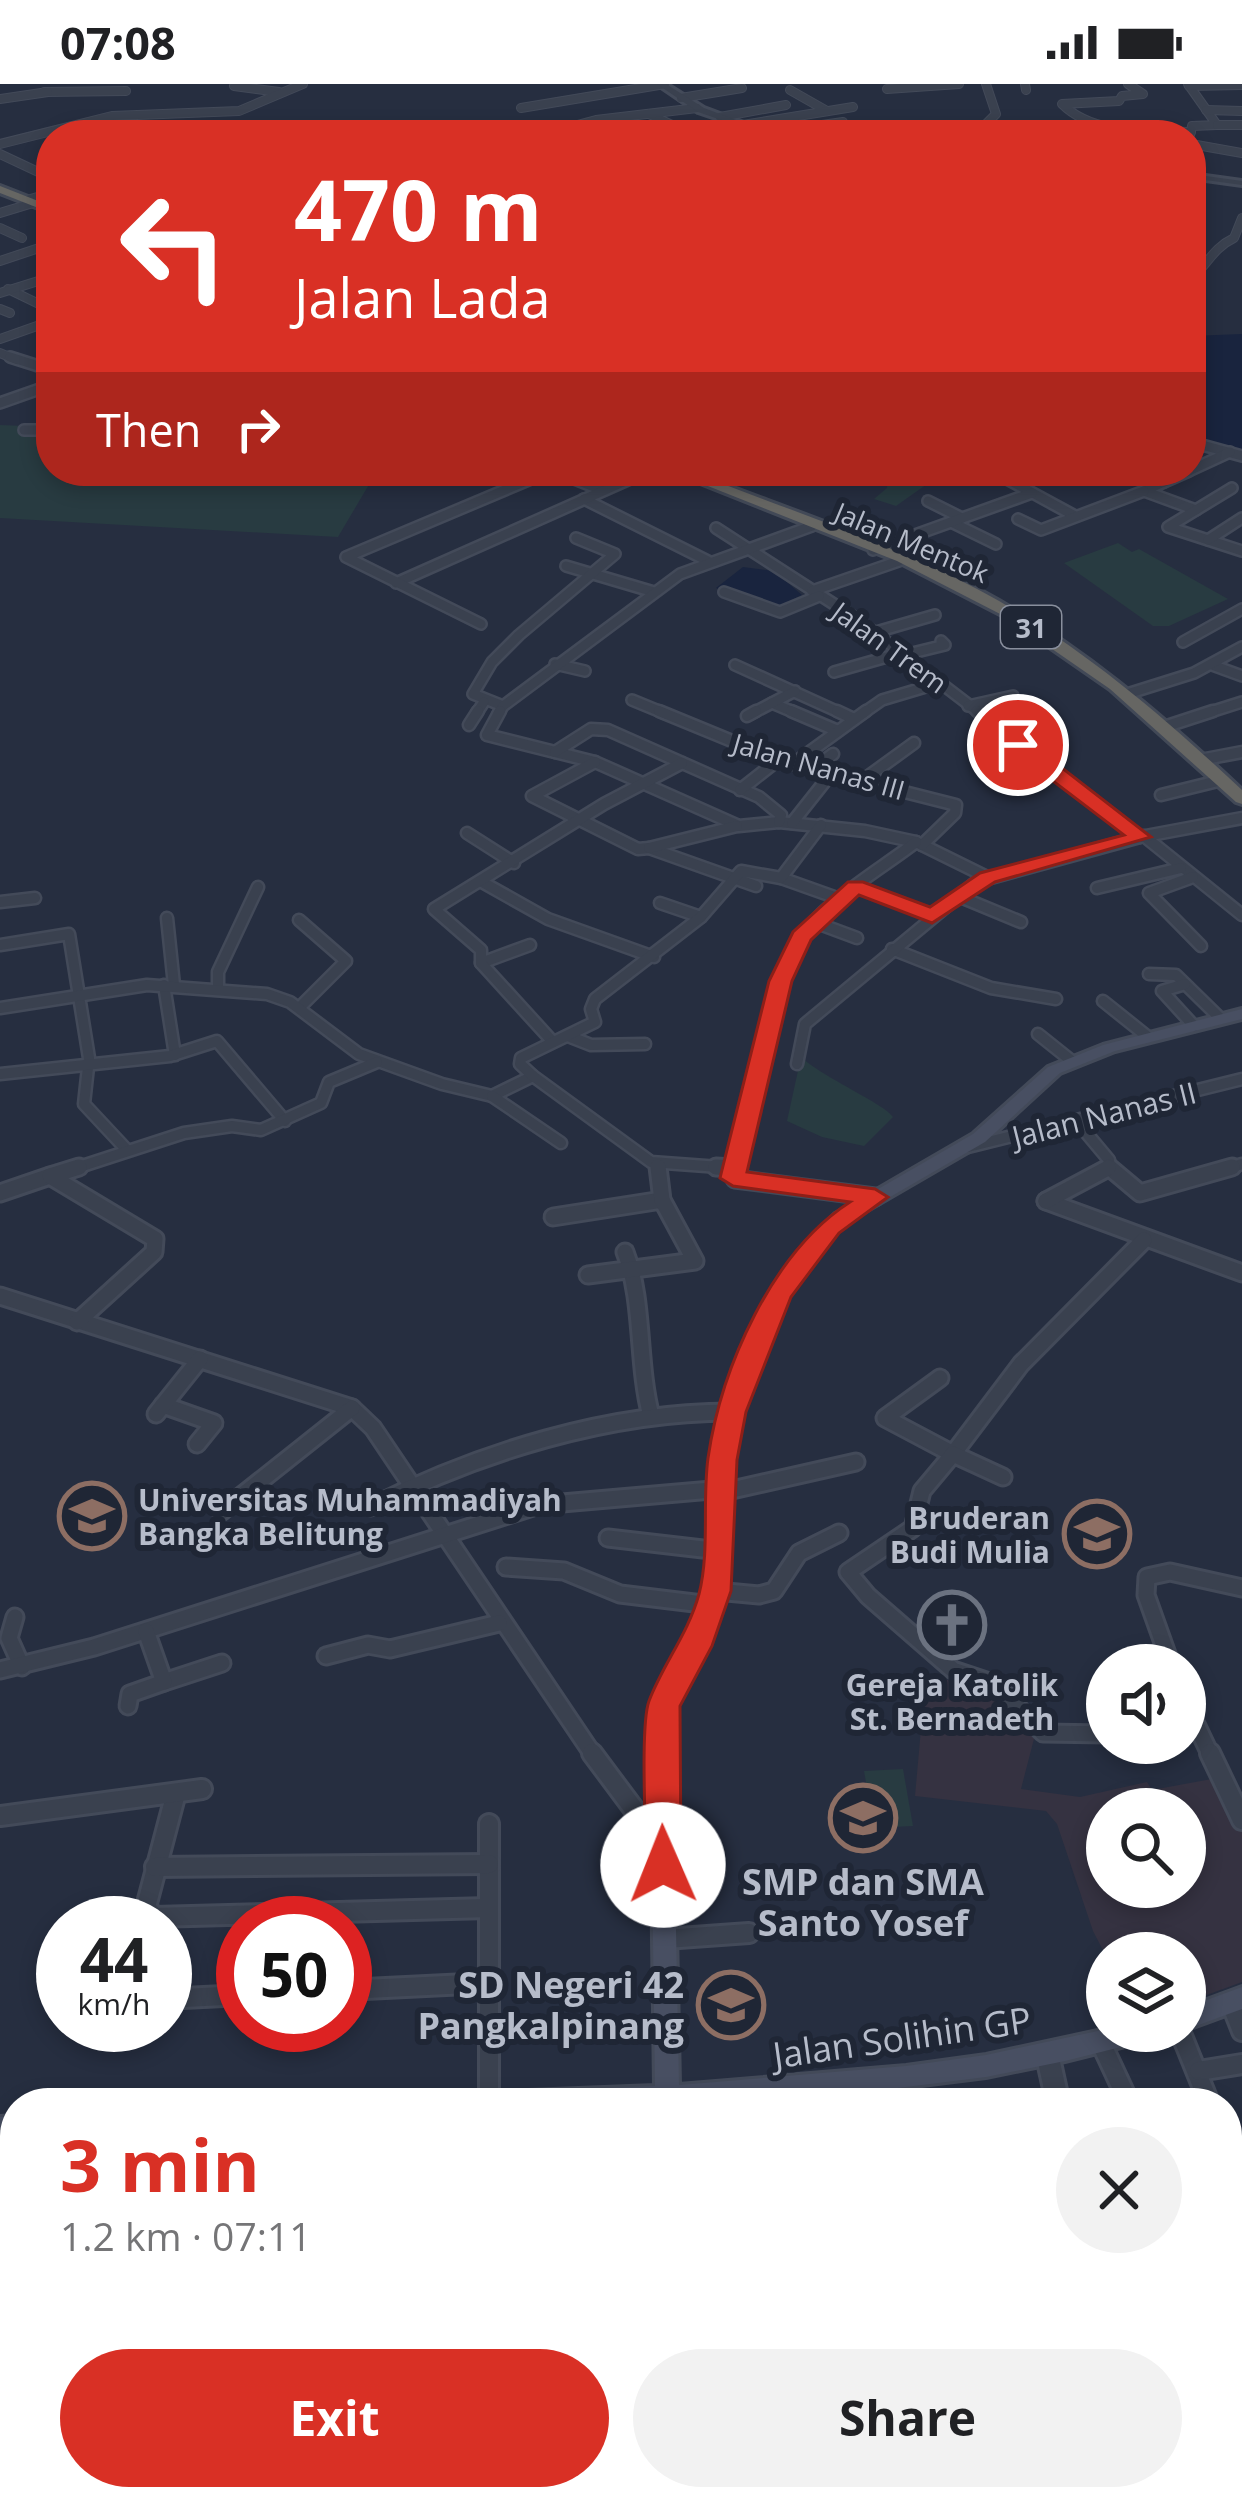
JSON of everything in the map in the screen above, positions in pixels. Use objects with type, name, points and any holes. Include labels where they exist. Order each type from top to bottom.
[{"type":"highway","points":[[0,189],[36,204]]},
{"type":"highway","name":"Jalan Mentok","points":[[715,486],[899,561],[1014,616],[1126,694],[1231,783],[1242,799]]},
{"type":"main road","points":[[667,2088],[663,1705],[696,1646],[713,1598],[731,1412],[778,1294],[829,1227],[966,1148],[1042,1078],[1073,1062],[1148,1037],[1232,1016]]},
{"type":"main road","points":[[1206,2011],[1236,2000]]},
{"type":"main road","name":"Jalan Solihin GP","points":[[848,2088],[1086,2046]]},
{"type":"street","points":[[0,100],[75,84]]},
{"type":"street","points":[[68,120],[154,111],[236,111],[303,84]]},
{"type":"street","points":[[521,108],[663,84],[681,98],[729,120]]},
{"type":"street","points":[[887,89],[959,84]]},
{"type":"street","points":[[986,84],[996,114],[989,120]]},
{"type":"street","points":[[1130,85],[1151,84]]},
{"type":"street","points":[[1090,120],[1073,116],[1062,104],[1120,101],[1122,96],[1143,94],[1130,85]]},
{"type":"street","points":[[1189,85],[1242,85]]},
{"type":"street","points":[[1189,85],[1217,125]]},
{"type":"street","points":[[234,86],[279,92]]},
{"type":"street","points":[[681,98],[742,88]]},
{"type":"street","points":[[790,90],[826,111]]},
{"type":"street","points":[[44,92],[126,91]]},
{"type":"street","points":[[100,92],[124,108],[154,111]]},
{"type":"street","points":[[1231,102],[1242,106]]},
{"type":"street","points":[[720,117],[785,105]]},
{"type":"street","points":[[1206,110],[1242,106]]},
{"type":"street","points":[[606,120],[698,107]]},
{"type":"street","points":[[773,120],[853,107]]},
{"type":"street","points":[[650,114],[662,120]]},
{"type":"street","points":[[1206,125],[1242,124]]},
{"type":"street","points":[[4,142],[36,131]]},
{"type":"street","points":[[1206,147],[1242,153]]},
{"type":"street","points":[[0,154],[36,171]]},
{"type":"street","points":[[1206,177],[1241,182]]},
{"type":"street","points":[[0,213],[36,199]]},
{"type":"street","points":[[1206,266],[1212,250],[1238,238],[1233,232],[1242,218]]},
{"type":"street","points":[[0,228],[22,238]]},
{"type":"street","points":[[0,261],[36,249]]},
{"type":"street","points":[[3,289],[36,281]]},
{"type":"street","points":[[3,289],[36,303]]},
{"type":"street","points":[[0,309],[10,314]]},
{"type":"street","points":[[0,338],[36,327]]},
{"type":"street","points":[[0,352],[36,366]]},
{"type":"street","points":[[0,404],[36,391]]},
{"type":"street","points":[[24,430],[36,430]]},
{"type":"street","points":[[1206,446],[1242,455]]},
{"type":"street","points":[[1206,463],[1230,452]]},
{"type":"street","points":[[481,624],[346,557],[513,486]]},
{"type":"street","points":[[590,486],[602,490]]},
{"type":"street","points":[[396,583],[612,486]]},
{"type":"street","points":[[1020,486],[1075,516]]},
{"type":"street","points":[[1018,519],[1041,530],[1155,486]]},
{"type":"street","points":[[1232,488],[1168,527],[1242,550]]},
{"type":"street","points":[[1144,491],[1196,510]]},
{"type":"street","points":[[873,550],[1032,493]]},
{"type":"street","points":[[584,499],[708,561]]},
{"type":"street","points":[[928,501],[996,544]]},
{"type":"street","points":[[1208,540],[1242,518]]},
{"type":"street","points":[[739,826],[595,762],[488,736],[502,706],[654,592],[708,561],[812,526]]},
{"type":"street","name":"Jalan Trem","points":[[716,528],[753,545],[816,594],[876,632],[1242,915]]},
{"type":"street","points":[[1228,546],[1242,536]]},
{"type":"street","points":[[502,706],[473,694],[492,662],[615,553],[576,538]]},
{"type":"street","points":[[724,592],[780,611],[899,561]]},
{"type":"street","points":[[566,566],[654,592]]},
{"type":"street","points":[[1184,642],[1242,608],[1234,601],[1242,596]]},
{"type":"street","points":[[876,632],[935,616]]},
{"type":"street","points":[[834,672],[945,645],[941,640]]},
{"type":"street","points":[[1126,694],[1212,665],[1242,647]]},
{"type":"street","points":[[905,656],[942,654]]},
{"type":"street","points":[[555,664],[585,671]]},
{"type":"street","points":[[734,664],[854,719]]},
{"type":"street","points":[[1212,665],[1242,676]]},
{"type":"street","points":[[793,764],[886,698],[939,683]]},
{"type":"street","points":[[747,716],[795,691]]},
{"type":"street","points":[[968,706],[1013,696]]},
{"type":"street","name":"Jalan Nanas III","points":[[632,700],[778,760],[958,806],[919,844]]},
{"type":"street","points":[[469,724],[484,702]]},
{"type":"street","points":[[1164,727],[1242,702]]},
{"type":"street","points":[[772,703],[838,731]]},
{"type":"street","points":[[988,721],[1040,713]]},
{"type":"street","points":[[555,752],[591,729],[601,728],[740,790],[776,810],[786,822]]},
{"type":"street","points":[[859,783],[914,743]]},
{"type":"street","points":[[1201,760],[1242,752]]},
{"type":"street","points":[[812,770],[833,754]]},
{"type":"street","points":[[740,790],[778,760]]},
{"type":"street","points":[[595,762],[532,794],[638,849],[739,826],[786,822],[919,844],[987,877]]},
{"type":"street","points":[[553,1042],[482,963],[481,950],[434,909],[578,820],[682,764]]},
{"type":"street","points":[[786,822],[830,776]]},
{"type":"street","points":[[1161,795],[1231,783]]},
{"type":"street","points":[[797,1064],[806,1024],[932,916],[987,877],[1142,837],[1242,818]]},
{"type":"street","points":[[781,878],[821,825]]},
{"type":"street","points":[[467,833],[514,863]]},
{"type":"street","points":[[875,1197],[735,1179],[734,1168],[780,981],[796,945],[840,899],[919,844]]},
{"type":"street","points":[[649,848],[756,886]]},
{"type":"street","points":[[1097,888],[1181,868]]},
{"type":"street","points":[[734,1168],[657,1163],[533,1076],[520,1064],[521,1058],[595,1022],[591,1009],[595,999],[701,917],[746,869],[840,899]]},
{"type":"street","points":[[1192,877],[1149,893],[1202,946]]},
{"type":"street","points":[[482,882],[548,920],[654,957]]},
{"type":"street","points":[[856,886],[932,916]]},
{"type":"street","points":[[218,989],[218,972],[258,887]]},
{"type":"street","points":[[958,896],[1021,922]]},
{"type":"street","points":[[0,902],[35,898]]},
{"type":"street","points":[[660,903],[701,917]]},
{"type":"street","points":[[167,919],[175,1054]]},
{"type":"street","points":[[299,920],[346,961],[299,1008]]},
{"type":"street","points":[[814,922],[857,938]]},
{"type":"street","points":[[0,945],[69,934],[88,1067],[84,1104],[126,1149]]},
{"type":"street","points":[[482,963],[530,945]]},
{"type":"street","points":[[892,949],[991,988],[1056,999]]},
{"type":"street","points":[[1149,974],[1170,973],[1232,1016]]},
{"type":"street","points":[[1185,984],[1162,991],[1194,1026]]},
{"type":"street","points":[[0,1007],[169,985],[267,994],[299,1008],[340,1042],[377,1062],[492,1096],[561,1143]]},
{"type":"street","points":[[1103,1001],[1148,1037]]},
{"type":"street","points":[[1039,1034],[1073,1062]]},
{"type":"street","points":[[568,1036],[591,1046],[646,1044]]},
{"type":"street","points":[[0,1074],[88,1067],[222,1042],[285,1121]]},
{"type":"street","points":[[0,1193],[184,1133],[232,1126],[261,1130],[321,1103],[329,1082],[377,1062]]},
{"type":"street","points":[[492,1096],[533,1076]]},
{"type":"street","name":"Jalan Nanas II","points":[[966,1148],[1242,1078]]},
{"type":"street","points":[[1078,1123],[1109,1160],[1108,1168]]},
{"type":"street","points":[[588,1275],[694,1261],[662,1200],[657,1163]]},
{"type":"street","points":[[1108,1168],[1136,1191],[1149,1194],[1242,1164]]},
{"type":"street","points":[[1108,1168],[1046,1201],[1242,1273]]},
{"type":"street","points":[[50,1176],[155,1239],[154,1252],[76,1322]]},
{"type":"street","points":[[554,1217],[662,1200]]},
{"type":"street","points":[[1086,1734],[1043,1733],[995,1684],[953,1670],[853,1582],[848,1572],[853,1564],[913,1528],[922,1491],[1021,1364],[1144,1240]]},
{"type":"street","points":[[625,1252],[633,1272],[640,1373],[651,1416]]},
{"type":"street","points":[[0,1296],[352,1408],[373,1428],[499,1623],[632,1808],[662,1828]]},
{"type":"street","points":[[197,1444],[214,1423],[160,1410],[200,1359]]},
{"type":"street","points":[[940,1378],[885,1418],[1003,1477]]},
{"type":"street","points":[[221,1512],[352,1408]]},
{"type":"street","points":[[345,1499],[367,1508],[411,1484],[651,1416],[698,1409],[731,1412]]},
{"type":"street","points":[[0,1670],[146,1631],[539,1505],[723,1491],[856,1462]]},
{"type":"street","points":[[506,1567],[564,1571],[628,1596],[759,1595],[782,1585],[799,1553],[839,1533]]},
{"type":"street","points":[[608,1538],[721,1551]]},
{"type":"street","points":[[1164,1644],[1146,1594],[1147,1577],[1170,1572],[1242,1588]]},
{"type":"street","points":[[15,1617],[9,1637],[22,1667]]},
{"type":"street","points":[[326,1656],[368,1645],[390,1649],[499,1623]]},
{"type":"street","points":[[146,1631],[164,1682]]},
{"type":"street","points":[[128,1706],[127,1695],[222,1663]]},
{"type":"street","points":[[1206,1757],[1242,1820]]},
{"type":"street","points":[[0,1816],[202,1790]]},
{"type":"street","points":[[176,1793],[146,1907],[154,1917],[489,1908]]},
{"type":"street","points":[[489,2088],[490,1824]]},
{"type":"street","points":[[155,1867],[489,1864]]},
{"type":"street","points":[[665,1939],[749,1933]]},
{"type":"street","points":[[372,1989],[487,1983]]},
{"type":"street","points":[[1236,2000],[1242,2030]]},
{"type":"street","points":[[1105,2052],[1122,2088]]},
{"type":"street","points":[[1190,2052],[1204,2088]]},
{"type":"street","points":[[1047,2053],[1055,2088]]},
{"type":"street","points":[[1199,2071],[1242,2064]]},
{"type":"shaded area","points":[[0,425],[36,426],[36,486],[368,486],[338,537],[0,518]]},
{"type":"shaded area","points":[[924,486],[896,506],[874,499],[887,488]]},
{"type":"shaded area","points":[[1118,543],[1132,552],[1139,549],[1228,599],[1169,626],[1153,626],[1064,563]]},
{"type":"shaded area","points":[[801,1057],[893,1117],[864,1146],[822,1137],[787,1121]]},
{"type":"shaded area","points":[[926,1673],[1006,1699],[1035,1735],[1021,1789],[1086,1796],[1086,1908],[1206,1908],[1206,1788],[1163,1788],[1217,1778],[1242,1826],[1242,1982],[1206,1995],[1206,1932],[1094,1932],[1057,1824],[1046,1811],[915,1796]]},
{"type":"shaded area","points":[[903,1769],[913,1826],[874,1828],[864,1771]]},
{"type":"shaded area","points":[[1147,1782],[1151,1788],[1120,1788]]},
{"type":"water","points":[[1242,334],[1242,454],[1206,443],[1206,335]]},
{"type":"water","points":[[743,567],[774,571],[802,595],[775,608],[716,588]]},
{"type":"place","name":"Universitas Muhammadiyah Bangka Belitung","points":[[92,1516]]},
{"type":"place","name":"Bruderan Budi Mulia","points":[[1097,1534]]},
{"type":"place","name":"Gereja Katolik St. Bernadeth","points":[[952,1625]]},
{"type":"place","name":"SMP dan SMA Santo Yosef","points":[[863,1818]]},
{"type":"place","name":"SD Negeri 42 Pangkalpinang","points":[[731,2005]]},
{"type":"route","points":[[663,1865],[663,1705],[696,1646],[716,1591],[723,1460],[731,1412],[778,1294],[829,1227],[875,1197],[733,1178],[780,981],[801,937],[856,886],[932,916],[987,877],[1140,837],[1018,745]]}]
